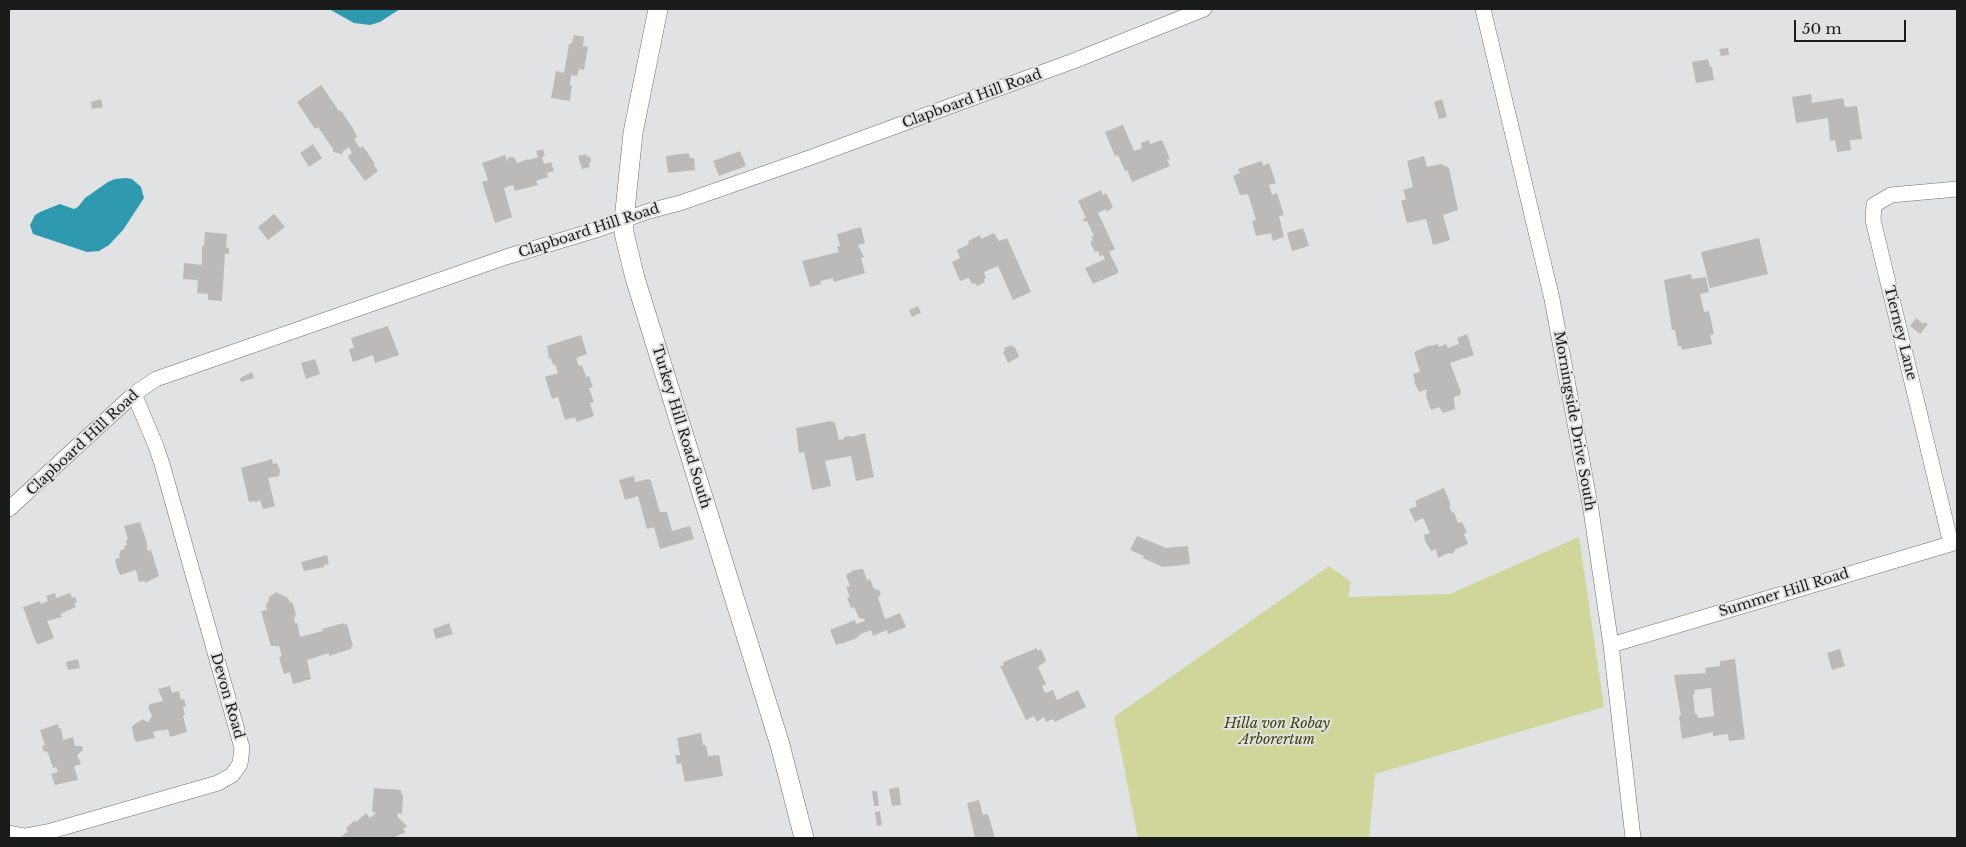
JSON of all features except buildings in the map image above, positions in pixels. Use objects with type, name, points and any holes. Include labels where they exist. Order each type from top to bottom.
[{"type":"street","name":"Turkey Hill Road South","points":[[658,9],[633,133],[624,220],[627,246],[635,278],[780,745],[804,838]]},
{"type":"street","name":"Clapboard Hill Road","points":[[9,510],[134,394],[156,380],[220,355],[506,257],[791,165],[928,115],[1204,9]]},
{"type":"street","name":"Morningside Drive South","points":[[1483,9],[1552,299],[1591,510],[1611,645],[1633,838]]},
{"type":"street","name":"Tierney Lane","points":[[1954,543],[1873,220],[1874,205],[1891,195],[1957,189]]},
{"type":"street","name":"Devon Road","points":[[9,833],[25,836],[51,830],[218,783],[232,775],[240,764],[242,748],[162,464],[134,394]]},
{"type":"street","name":"Summer Hill Road","points":[[1611,645],[1954,543]]},
{"type":"green space","name":"Hilla von Robay Arborertum","points":[[1579,537],[1604,707],[1375,774],[1369,838],[1138,838],[1114,717],[1329,566],[1351,582],[1348,597],[1450,594]]},
{"type":"water","points":[[329,9],[400,9],[380,22],[370,25],[354,23]]},
{"type":"water","points":[[126,178],[132,179],[141,187],[144,198],[123,230],[109,245],[99,251],[87,252],[33,234],[30,225],[35,215],[60,204],[74,209],[85,198],[108,182]]}]
